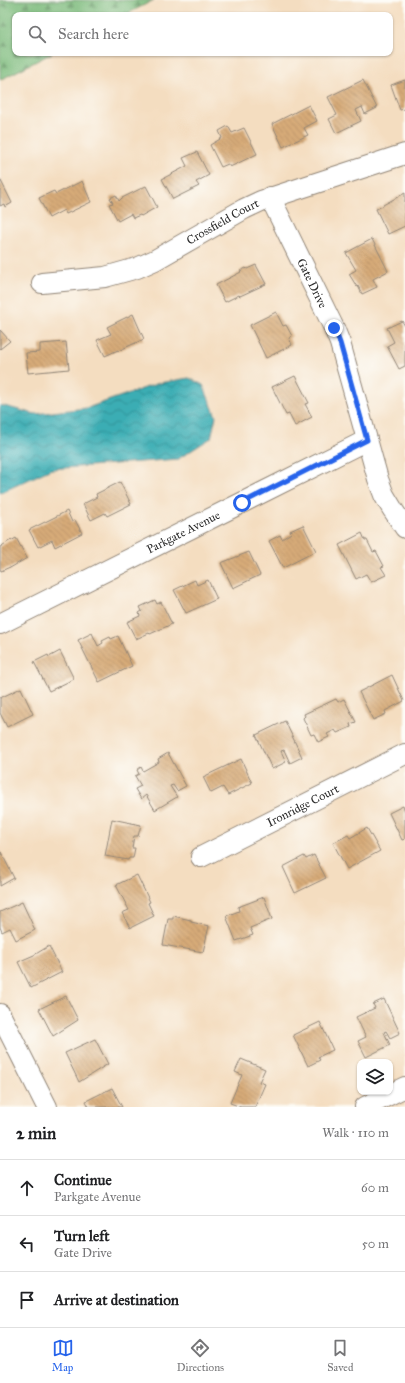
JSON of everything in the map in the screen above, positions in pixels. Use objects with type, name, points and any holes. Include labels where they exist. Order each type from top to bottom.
[{"type":"street","name":"Crossfield Court","points":[[42,283],[105,277],[137,268],[155,260],[244,209],[270,197],[405,154]]},
{"type":"street","name":"Gate Drive","points":[[270,197],[334,328],[340,343],[374,468],[384,495],[405,528]]},
{"type":"street","name":"Parkgate Avenue","points":[[0,624],[367,440]]},
{"type":"street","name":"Ironridge Court","points":[[201,857],[405,754]]},
{"type":"street","points":[[0,1014],[47,1107]]},
{"type":"street","points":[[365,1107],[405,1087]]},
{"type":"green space","points":[[0,0],[154,0],[131,12],[12,12],[12,56],[46,56],[0,80]]},
{"type":"water","points":[[189,378],[203,385],[216,416],[211,438],[178,459],[51,469],[0,493],[0,405],[35,414],[87,408],[159,383]]},
{"type":"building","points":[[363,80],[377,108],[365,114],[362,107],[356,110],[361,121],[336,133],[329,119],[337,115],[328,97]]},
{"type":"building","points":[[405,80],[405,109],[400,110],[391,85]]},
{"type":"building","points":[[309,105],[317,121],[304,128],[308,135],[283,147],[272,124]]},
{"type":"building","points":[[228,126],[232,133],[244,128],[257,154],[230,167],[228,164],[221,167],[210,145],[222,138],[219,131]]},
{"type":"building","points":[[197,152],[209,175],[196,182],[199,186],[173,199],[162,179],[187,166],[183,158]]},
{"type":"building","points":[[0,179],[12,203],[5,207],[4,204],[0,206]]},
{"type":"building","points":[[82,181],[91,202],[66,214],[64,210],[49,218],[39,198],[54,191],[56,194]]},
{"type":"building","points":[[146,186],[157,207],[141,216],[140,215],[133,218],[131,214],[118,221],[109,204],[113,203],[110,198],[116,195],[119,201]]},
{"type":"building","points":[[405,193],[405,226],[388,234],[376,209]]},
{"type":"building","points":[[372,239],[388,271],[373,279],[377,287],[362,294],[349,274],[356,270],[346,253]]},
{"type":"building","points":[[256,265],[266,284],[225,302],[216,285],[246,268],[247,269]]},
{"type":"building","points":[[276,312],[283,326],[286,325],[292,336],[289,338],[292,345],[266,358],[250,325]]},
{"type":"building","points":[[133,314],[144,339],[105,356],[97,340],[111,334],[107,327]]},
{"type":"building","points":[[402,321],[405,326],[405,366],[399,369],[387,346],[394,342],[387,328]]},
{"type":"building","points":[[0,330],[10,341],[0,349]]},
{"type":"building","points":[[66,342],[69,369],[28,373],[26,353],[40,352],[40,344]]},
{"type":"building","points":[[295,376],[309,403],[305,404],[312,417],[295,426],[289,414],[286,415],[272,387]]},
{"type":"building","points":[[120,482],[131,504],[107,516],[105,513],[91,520],[83,504],[97,497],[96,494]]},
{"type":"building","points":[[67,511],[72,522],[75,520],[82,533],[55,547],[52,540],[38,547],[29,530]]},
{"type":"building","points":[[303,525],[316,551],[283,568],[269,541],[280,535],[282,539],[291,533],[290,531]]},
{"type":"building","points":[[362,533],[373,552],[376,551],[384,566],[381,567],[386,575],[371,582],[366,574],[356,579],[339,545]]},
{"type":"building","points":[[16,538],[27,558],[10,568],[1,571],[0,547]]},
{"type":"building","points":[[249,552],[260,575],[233,588],[221,563]]},
{"type":"building","points":[[195,580],[197,585],[208,580],[217,599],[186,613],[174,590]]},
{"type":"building","points":[[155,600],[157,604],[161,602],[172,624],[136,639],[127,622],[140,616],[139,613],[142,611],[140,607]]},
{"type":"building","points":[[92,633],[98,646],[103,643],[102,641],[110,637],[111,639],[118,636],[132,666],[99,682],[78,640]]},
{"type":"building","points":[[60,651],[74,679],[49,691],[34,662],[48,655],[49,657]]},
{"type":"building","points":[[392,675],[404,701],[385,711],[386,714],[373,720],[359,692]]},
{"type":"building","points":[[21,688],[33,714],[7,727],[0,713],[0,698]]},
{"type":"building","points":[[336,699],[338,702],[344,699],[356,722],[350,724],[351,727],[337,733],[335,730],[327,734],[329,737],[318,742],[314,734],[311,735],[303,718],[305,716],[304,714]]},
{"type":"building","points":[[285,721],[302,757],[290,763],[284,750],[281,751],[286,762],[272,769],[256,735]]},
{"type":"building","points":[[168,753],[186,786],[177,791],[173,785],[170,786],[177,797],[155,810],[146,795],[141,799],[135,789],[141,786],[135,776],[139,774],[137,770],[141,767],[143,771],[159,762],[158,759]]},
{"type":"building","points":[[241,759],[252,783],[228,795],[223,787],[211,793],[203,777]]},
{"type":"building","points":[[403,806],[405,811],[405,839],[402,840],[389,813]]},
{"type":"building","points":[[112,819],[141,825],[138,836],[134,836],[132,848],[135,848],[133,858],[129,858],[128,860],[105,856]]},
{"type":"building","points":[[367,828],[380,851],[347,869],[333,843],[348,835],[350,838]]},
{"type":"building","points":[[0,852],[14,878],[0,886]]},
{"type":"building","points":[[314,855],[326,878],[295,893],[283,867],[304,856],[306,859]]},
{"type":"building","points":[[137,875],[150,902],[148,903],[154,916],[130,928],[122,913],[129,910],[116,885]]},
{"type":"building","points":[[264,897],[272,919],[250,928],[253,935],[236,941],[226,916],[239,911],[238,907]]},
{"type":"building","points":[[22,902],[35,930],[16,940],[10,928],[2,932],[0,927],[0,912]]},
{"type":"building","points":[[173,916],[209,926],[203,952],[163,945],[168,919],[173,919]]},
{"type":"building","points":[[49,946],[62,972],[31,988],[18,962]]},
{"type":"building","points":[[66,996],[78,1020],[53,1036],[39,1009]]},
{"type":"building","points":[[384,999],[400,1033],[390,1038],[386,1031],[384,1032],[390,1045],[366,1057],[358,1041],[366,1037],[356,1017],[375,1008],[373,1004]]},
{"type":"building","points":[[320,1022],[333,1050],[318,1057],[320,1060],[308,1066],[293,1035]]},
{"type":"building","points":[[95,1039],[108,1064],[79,1082],[65,1053]]},
{"type":"building","points":[[241,1059],[265,1069],[259,1082],[265,1084],[255,1107],[241,1107],[230,1103],[242,1075],[235,1072]]},
{"type":"building","points":[[112,1088],[122,1107],[89,1107],[86,1101]]},
{"type":"route","points":[[242,503],[367,440],[340,343],[334,328]]}]
